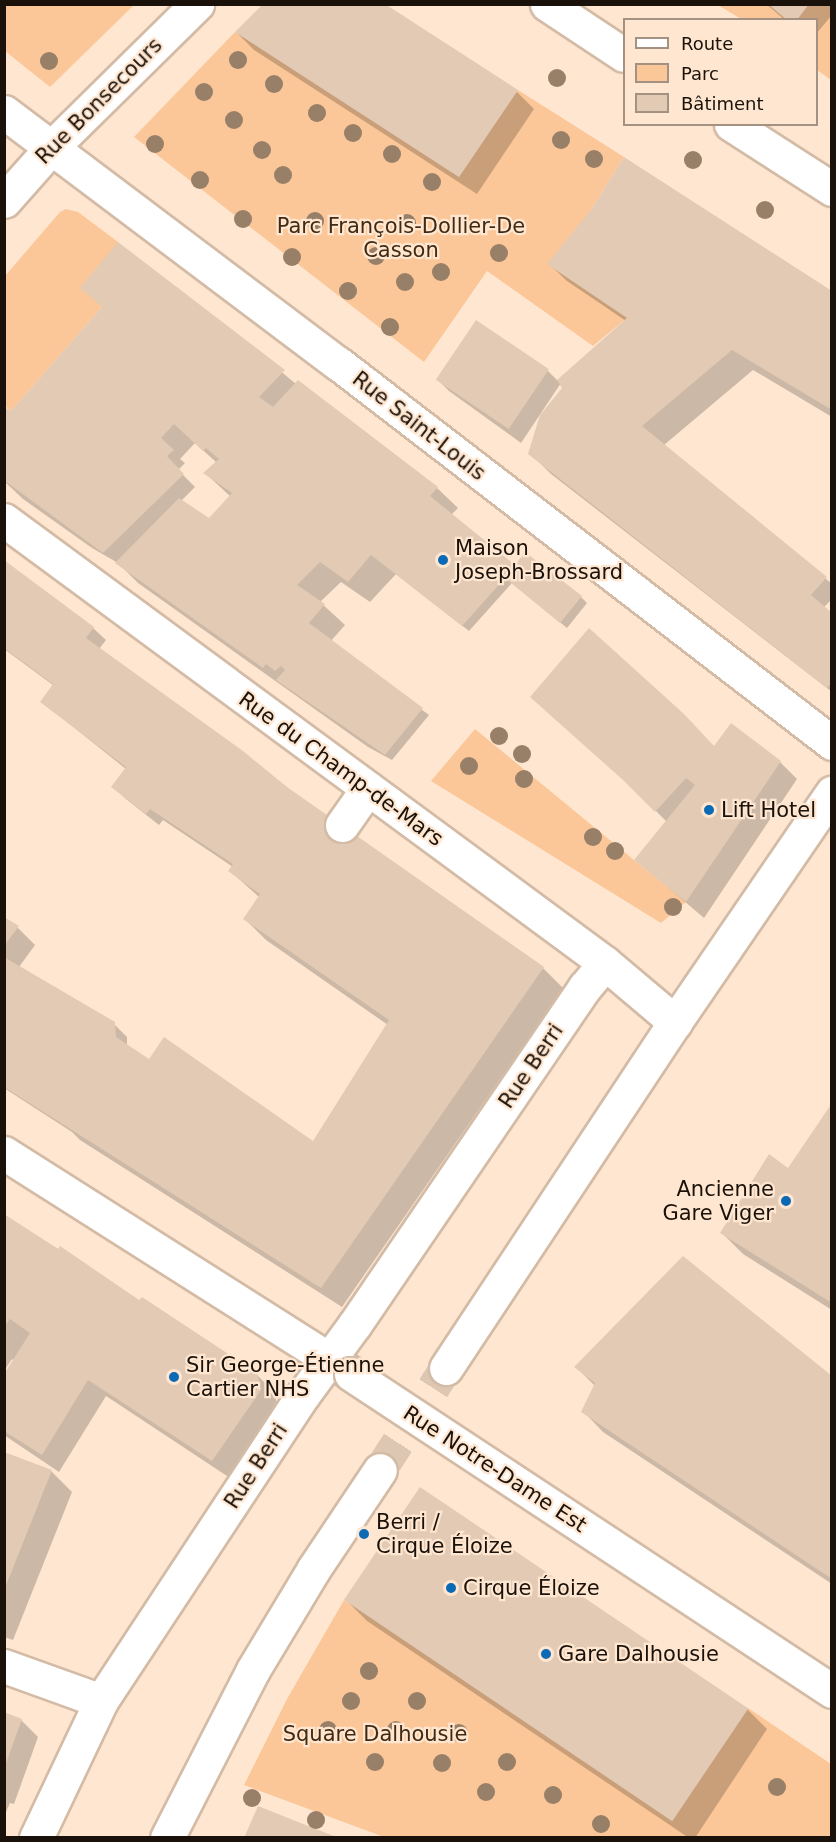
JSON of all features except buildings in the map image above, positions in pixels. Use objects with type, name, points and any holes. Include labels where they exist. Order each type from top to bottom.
[{"type":"street","name":"Rue Bonsecours","points":[[4,201],[51,147],[197,4]]},
{"type":"street","points":[[547,4],[623,54]]},
{"type":"street","name":"Rue Saint-Louis","points":[[4,112],[339,364],[831,743]]},
{"type":"street","points":[[734,126],[831,189]]},
{"type":"street","name":"Rue du Champ-de-Mars","points":[[4,520],[605,963],[675,1022]]},
{"type":"street","points":[[342,825],[368,788]]},
{"type":"street","points":[[446,1368],[675,1022],[831,793]]},
{"type":"street","name":"Rue Berri","points":[[36,1838],[101,1701],[340,1367],[585,987],[605,963]]},
{"type":"street","name":"Rue Notre-Dame Est","points":[[4,1153],[340,1367],[831,1691]]},
{"type":"street","points":[[167,1838],[253,1670],[313,1570],[380,1470]]},
{"type":"street","points":[[4,1666],[101,1701]]},
{"type":"green space","points":[[4,5],[134,5],[50,87],[5,51]]},
{"type":"green space","points":[[718,5],[831,5],[831,80],[818,71],[818,18],[739,18]]},
{"type":"green space","name":"Parc François-Dollier-De Casson","points":[[235,32],[459,177],[518,90],[624,157],[591,210],[627,318],[593,346],[487,271],[424,362],[134,137]]},
{"type":"green space","points":[[66,209],[78,212],[118,242],[102,307],[11,411],[5,406],[5,276],[60,212]]},
{"type":"green space","points":[[475,729],[686,902],[661,923],[431,781]]},
{"type":"green space","name":"Square Dalhousie","points":[[344,1600],[672,1820],[748,1708],[831,1764],[831,1837],[384,1837],[244,1785],[287,1699]]},
{"type":"tunnel","points":[[380,1470],[446,1368]]},
{"type":"place","name":"Maison Joseph-Brossard","points":[[443,560]]},
{"type":"place","name":"Lift Hotel","points":[[709,810]]},
{"type":"place","name":"Ancienne Gare Viger","points":[[786,1201]]},
{"type":"place","name":"Sir George-Étienne Cartier NHS","points":[[174,1377]]},
{"type":"place","name":"Berri / Cirque Éloize","points":[[364,1534]]},
{"type":"place","name":"Cirque Éloize","points":[[451,1588]]},
{"type":"place","name":"Gare Dalhousie","points":[[546,1654]]}]
